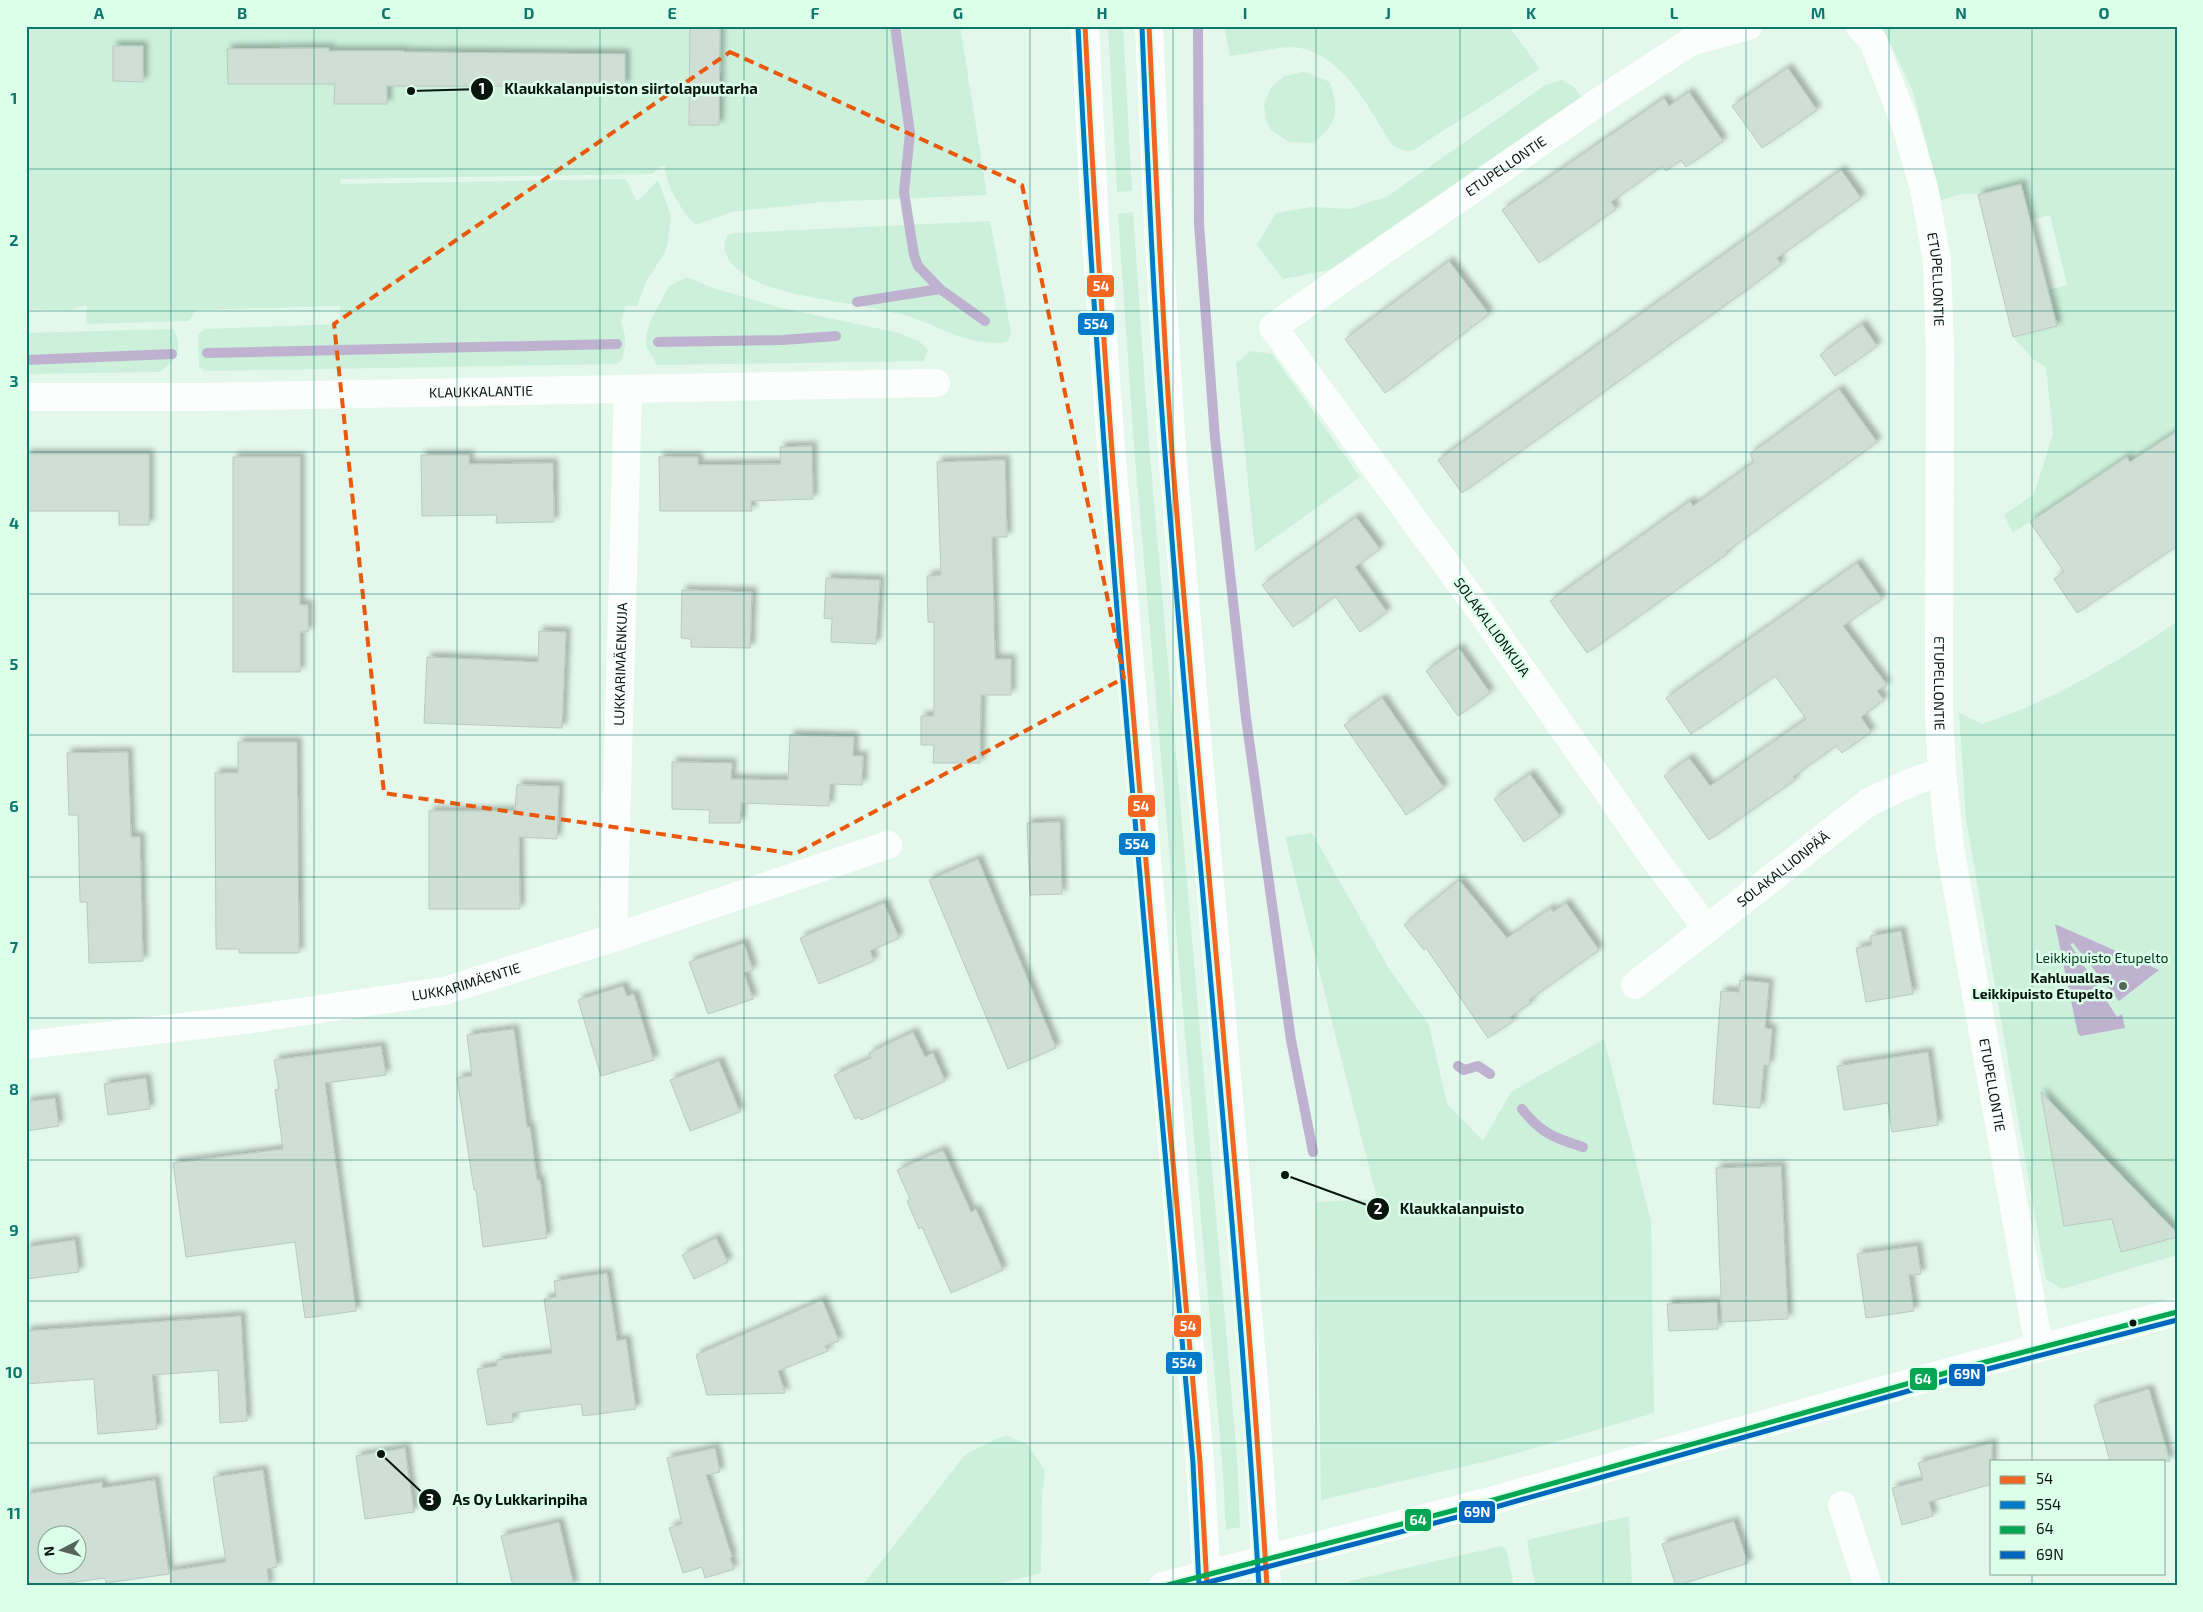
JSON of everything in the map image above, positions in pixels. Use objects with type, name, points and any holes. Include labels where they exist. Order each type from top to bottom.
[{"type":"main road","points":[[1085,26],[1094,226],[1110,448],[1197,1422],[1207,1586]]},
{"type":"main road","points":[[1149,26],[1158,228],[1173,464],[1254,1383],[1267,1586]]},
{"type":"main road","name":"ETUPELLONTIE","points":[[1273,327],[1603,99],[1690,42],[1748,26]]},
{"type":"main road","name":"ETUPELLONTIE","points":[[1860,26],[1873,41],[1905,123],[1924,188],[1936,261],[1940,352],[1939,714],[1942,772],[1950,848],[2039,1347]]},
{"type":"main road","name":"SOLAKALLIONKUJA","points":[[1273,327],[1480,609],[1654,858],[1707,929]]},
{"type":"main road","name":"KLAUKKALANTIE","points":[[26,397],[191,397],[936,383]]},
{"type":"main road","name":"LUKKARIMÄENKUJA","points":[[613,938],[628,390]]},
{"type":"main road","name":"SOLAKALLIONPÄÄ","points":[[1635,985],[1869,802],[1914,781],[1942,772]]},
{"type":"main road","name":"LUKKARIMÄENTIE","points":[[26,1045],[252,1019],[444,991],[613,938],[888,845]]},
{"type":"main road","points":[[1164,1586],[1391,1528],[2039,1347],[2177,1312]]},
{"type":"main road","points":[[1842,1505],[1868,1586]]},
{"type":"highlighted area","points":[[730,52],[1022,185],[1124,678],[795,854],[384,793],[334,324]]},
{"type":"green space","points":[[26,26],[960,26],[987,195],[823,202],[731,212],[696,225],[675,198],[668,182],[665,166],[660,166],[653,174],[340,179],[341,184],[626,179],[636,200],[640,199],[658,180],[671,215],[668,241],[665,252],[646,282],[637,306],[625,306],[621,322],[625,336],[622,359],[618,364],[205,371],[199,367],[198,334],[205,329],[340,324],[340,306],[196,310],[189,321],[86,324],[87,305],[71,310],[26,309]]},
{"type":"green space","points":[[1108,26],[1123,26],[1132,191],[1117,192]]},
{"type":"green space","points":[[1224,26],[1509,26],[1540,69],[1418,148],[1406,150],[1392,145],[1353,84],[1328,60],[1312,52],[1295,47],[1230,56]]},
{"type":"green space","points":[[1882,26],[2177,26],[2177,455],[2141,479],[2126,457],[2013,533],[2004,515],[2034,494],[2053,434],[2046,367],[2034,360],[2013,337],[2057,326],[2048,290],[2067,285],[2050,215],[2030,220],[2021,184],[1978,195],[1964,193],[1941,200],[1912,89]]},
{"type":"green space","points":[[1304,72],[1330,82],[1335,101],[1332,123],[1314,143],[1289,142],[1271,130],[1266,121],[1264,104],[1271,88],[1284,76]]},
{"type":"green space","points":[[1561,80],[1573,86],[1581,97],[1329,270],[1283,279],[1257,245],[1276,213],[1312,207],[1349,209],[1388,196],[1544,86]]},
{"type":"green space","points":[[1133,212],[1149,444],[1237,1457],[1240,1527],[1226,1530],[1222,1460],[1134,446],[1118,214]]},
{"type":"green space","points":[[990,221],[1011,332],[1008,341],[1002,343],[981,342],[960,337],[908,316],[773,288],[756,281],[737,269],[730,262],[725,244],[728,235],[735,233]]},
{"type":"green space","points":[[687,277],[713,288],[778,307],[899,333],[920,342],[928,350],[924,361],[657,365],[646,346],[647,332],[651,320],[669,286]]},
{"type":"green space","points":[[173,329],[178,341],[177,353],[160,372],[26,374],[26,333]]},
{"type":"green space","points":[[1251,351],[1272,354],[1360,477],[1255,552],[1236,363]]},
{"type":"green space","name":"Leikkipuisto Etupelto","points":[[2177,622],[2177,1255],[2062,1289],[2046,1279],[1966,819],[1959,713],[1982,724],[2008,715],[2083,680]]},
{"type":"green space","points":[[1312,833],[1388,967],[1429,1025],[1447,1104],[1483,1141],[1511,1092],[1604,1039],[1651,1221],[1654,1413],[1500,1458],[1321,1500],[1316,1202],[1377,1199],[1285,837]]},
{"type":"green space","points":[[1008,1436],[1028,1445],[1045,1471],[1042,1495],[1041,1573],[990,1586],[862,1586],[965,1455],[998,1438]]},
{"type":"green space","points":[[1629,1516],[1632,1586],[1535,1586],[1527,1540]]},
{"type":"green space","points":[[1501,1546],[1506,1549],[1514,1586],[1348,1586],[1350,1581]]},
{"type":"shaded area","name":"Kahluuallas, Leikkipuisto Etupelto","points":[[2055,924],[2159,970],[2119,1001],[2073,943],[2070,944],[2117,1017],[2122,1014],[2125,1028],[2081,1036],[2078,1034]]},
{"type":"building","points":[[690,26],[720,26],[719,125],[689,125]]},
{"type":"building","points":[[113,46],[143,46],[143,82],[113,81]]},
{"type":"building","points":[[329,48],[329,51],[625,54],[625,86],[387,86],[387,104],[334,104],[335,84],[228,84],[227,49]]},
{"type":"building","points":[[1788,68],[1817,110],[1762,148],[1732,106]]},
{"type":"building","points":[[1689,92],[1723,141],[1686,167],[1681,160],[1666,171],[1662,166],[1611,202],[1616,209],[1539,263],[1502,210],[1664,98],[1669,106]]},
{"type":"building","points":[[1841,170],[1861,198],[1777,258],[1781,264],[1752,286],[1462,493],[1438,460]]},
{"type":"building","points":[[2021,184],[2057,326],[2013,337],[1978,195]]},
{"type":"building","points":[[1449,261],[1489,314],[1385,393],[1345,339]]},
{"type":"building","points":[[1862,324],[1877,346],[1835,376],[1820,355]]},
{"type":"building","points":[[1839,389],[1877,442],[1726,552],[1727,554],[1587,653],[1550,601],[1690,501],[1693,506],[1754,462],[1750,454]]},
{"type":"building","points":[[2177,431],[2177,546],[2077,613],[2054,579],[2064,572],[2030,522],[2127,457],[2130,462]]},
{"type":"building","points":[[812,446],[813,499],[751,501],[752,511],[660,511],[659,457],[698,457],[698,465],[781,464],[780,447]]},
{"type":"building","points":[[26,454],[149,454],[149,525],[119,525],[119,511],[26,511]]},
{"type":"building","points":[[421,455],[469,455],[469,464],[553,463],[554,522],[496,523],[497,515],[422,516]]},
{"type":"building","points":[[233,457],[300,457],[300,605],[308,605],[308,632],[300,632],[300,672],[233,672]]},
{"type":"building","points":[[1005,460],[1007,537],[992,537],[995,659],[1011,659],[1011,695],[981,695],[980,763],[933,763],[934,745],[921,745],[921,716],[934,716],[934,622],[928,622],[927,576],[941,575],[937,462]]},
{"type":"building","points":[[1356,517],[1380,549],[1355,567],[1387,612],[1360,632],[1335,596],[1293,627],[1262,585]]},
{"type":"building","points":[[1857,563],[1882,599],[1843,626],[1887,685],[1877,691],[1884,700],[1861,717],[1871,732],[1842,753],[1836,746],[1793,777],[1795,780],[1709,840],[1664,776],[1689,758],[1710,786],[1806,719],[1775,676],[1691,734],[1666,698]]},
{"type":"building","points":[[826,578],[880,580],[876,644],[831,642],[832,619],[824,618]]},
{"type":"building","points":[[682,590],[752,592],[750,648],[691,647],[691,639],[681,638]]},
{"type":"building","points":[[539,631],[566,632],[562,728],[424,723],[427,657],[538,662]]},
{"type":"building","points":[[1459,648],[1490,693],[1458,716],[1426,671]]},
{"type":"building","points":[[1382,698],[1444,788],[1406,815],[1344,725]]},
{"type":"building","points":[[790,735],[854,737],[853,756],[863,756],[862,785],[830,784],[829,806],[741,803],[740,823],[709,823],[710,810],[672,809],[672,762],[732,763],[731,779],[788,780]]},
{"type":"building","points":[[238,742],[297,742],[299,953],[239,953],[239,949],[216,949],[215,773],[238,773]]},
{"type":"building","points":[[128,752],[131,837],[140,837],[143,961],[89,963],[87,902],[80,902],[78,815],[69,815],[67,753]]},
{"type":"building","points":[[1530,774],[1560,816],[1524,842],[1494,799]]},
{"type":"building","points":[[517,785],[559,786],[557,839],[519,837],[520,909],[429,909],[429,811],[515,811]]},
{"type":"building","points":[[1060,822],[1062,894],[1030,895],[1027,823]]},
{"type":"building","points":[[978,859],[1056,1048],[1008,1069],[929,880]]},
{"type":"building","points":[[1459,880],[1507,938],[1551,908],[1553,912],[1566,903],[1599,950],[1529,1000],[1531,1003],[1510,1017],[1513,1021],[1488,1038],[1426,948],[1424,950],[1404,925]]},
{"type":"building","points":[[884,903],[899,938],[870,951],[874,961],[819,984],[800,938]]},
{"type":"building","points":[[1901,931],[1913,994],[1866,1002],[1856,948],[1872,945],[1870,936]]},
{"type":"building","points":[[744,943],[753,970],[744,973],[753,999],[708,1014],[689,962]]},
{"type":"building","points":[[1740,980],[1769,983],[1765,1028],[1772,1029],[1769,1066],[1764,1065],[1760,1108],[1713,1104],[1721,991],[1739,992]]},
{"type":"building","points":[[623,986],[627,996],[634,994],[654,1060],[601,1076],[578,1000]]},
{"type":"building","points":[[514,1029],[527,1127],[530,1127],[537,1180],[540,1180],[547,1238],[483,1247],[476,1190],[474,1190],[457,1078],[472,1076],[467,1035]]},
{"type":"building","points":[[913,1032],[925,1057],[933,1053],[945,1081],[861,1120],[860,1117],[855,1119],[834,1075],[871,1058],[869,1053]]},
{"type":"building","points":[[381,1046],[386,1075],[325,1083],[356,1311],[305,1318],[295,1242],[186,1257],[173,1163],[283,1149],[275,1090],[279,1089],[274,1060]]},
{"type":"building","points":[[1928,1052],[1938,1125],[1892,1132],[1888,1103],[1844,1110],[1837,1066]]},
{"type":"building","points":[[719,1061],[740,1112],[690,1131],[670,1080]]},
{"type":"building","points":[[146,1078],[150,1109],[108,1115],[104,1084]]},
{"type":"building","points":[[2041,1092],[2177,1233],[2177,1237],[2121,1252],[2112,1219],[2064,1226]]},
{"type":"building","points":[[55,1098],[59,1126],[26,1131],[26,1102]]},
{"type":"building","points":[[943,1150],[971,1212],[976,1209],[1003,1270],[951,1293],[922,1227],[919,1229],[907,1201],[910,1199],[897,1170]]},
{"type":"building","points":[[1781,1166],[1788,1319],[1722,1322],[1716,1168]]},
{"type":"building","points":[[716,1238],[728,1262],[694,1279],[682,1255]]},
{"type":"building","points":[[75,1240],[79,1272],[26,1279],[26,1247]]},
{"type":"building","points":[[1917,1246],[1921,1274],[1909,1275],[1914,1311],[1866,1318],[1857,1254]]},
{"type":"building","points":[[607,1273],[617,1341],[626,1339],[636,1409],[583,1416],[581,1404],[512,1413],[513,1422],[487,1425],[477,1369],[497,1366],[497,1360],[552,1353],[544,1299],[556,1297],[554,1281]]},
{"type":"building","points":[[822,1300],[839,1341],[825,1346],[828,1351],[778,1371],[785,1393],[707,1395],[696,1355]]},
{"type":"building","points":[[1717,1302],[1718,1329],[1669,1331],[1667,1304]]},
{"type":"building","points":[[241,1316],[247,1421],[220,1423],[218,1370],[152,1375],[157,1429],[98,1434],[94,1379],[26,1384],[26,1331]]},
{"type":"building","points":[[2149,1389],[2170,1461],[2110,1460],[2094,1405]]},
{"type":"building","points":[[1992,1443],[1990,1485],[1929,1502],[1933,1516],[1902,1525],[1892,1488],[1923,1480],[1918,1463]]},
{"type":"building","points":[[405,1448],[414,1512],[365,1519],[356,1456]]},
{"type":"building","points":[[715,1448],[720,1472],[706,1475],[732,1557],[730,1558],[734,1569],[705,1578],[702,1567],[683,1573],[669,1528],[682,1524],[667,1458]]},
{"type":"building","points":[[263,1470],[277,1567],[267,1569],[269,1586],[171,1586],[170,1571],[226,1562],[213,1477]]},
{"type":"building","points":[[155,1480],[169,1574],[106,1583],[105,1578],[47,1586],[29,1586],[26,1567],[26,1494],[102,1482],[102,1488]]},
{"type":"building","points":[[1734,1521],[1748,1563],[1676,1586],[1662,1544]]},
{"type":"building","points":[[559,1522],[574,1586],[513,1586],[501,1536]]},
{"type":"waterway","points":[[895,26],[910,133],[904,192],[914,255],[918,266],[940,289],[985,321]]},
{"type":"waterway","points":[[1198,26],[1199,224],[1215,438],[1246,718],[1291,1040],[1313,1152]]},
{"type":"waterway","points":[[857,302],[940,289]]},
{"type":"waterway","points":[[658,342],[783,340],[836,336]]},
{"type":"waterway","points":[[207,353],[617,344]]},
{"type":"waterway","points":[[26,360],[172,354]]},
{"type":"waterway","points":[[1458,1066],[1464,1070],[1478,1066],[1490,1074]]},
{"type":"waterway","points":[[1522,1109],[1535,1124],[1549,1134],[1583,1147]]},
{"type":"transit line","name":"554","points":[[1078,26],[1088,206],[1113,565],[1193,1463],[1199,1586]]},
{"type":"transit line","name":"54","points":[[1085,26],[1107,386],[1151,924],[1200,1462],[1207,1586]]},
{"type":"transit line","name":"554","points":[[1142,26],[1162,411],[1177,606],[1239,1306],[1259,1586]]},
{"type":"transit line","name":"54","points":[[1149,26],[1162,301],[1173,466],[1247,1306],[1267,1586]]},
{"type":"transit line","name":"64","points":[[1164,1586],[1490,1501],[1974,1365],[2177,1312]]},
{"type":"transit line","name":"69N","points":[[1194,1586],[1492,1508],[1976,1372],[2177,1320]]},
{"type":"place","name":"Klaukkalanpuiston siirtolapuutarha","points":[[411,91]]},
{"type":"place","name":"Kahluuallas, Leikkipuisto Etupelto","points":[[2123,986]]},
{"type":"place","name":"Klaukkalanpuisto","points":[[1285,1175]]},
{"type":"place","name":"As Oy Lukkarinpiha","points":[[381,1454]]}]
